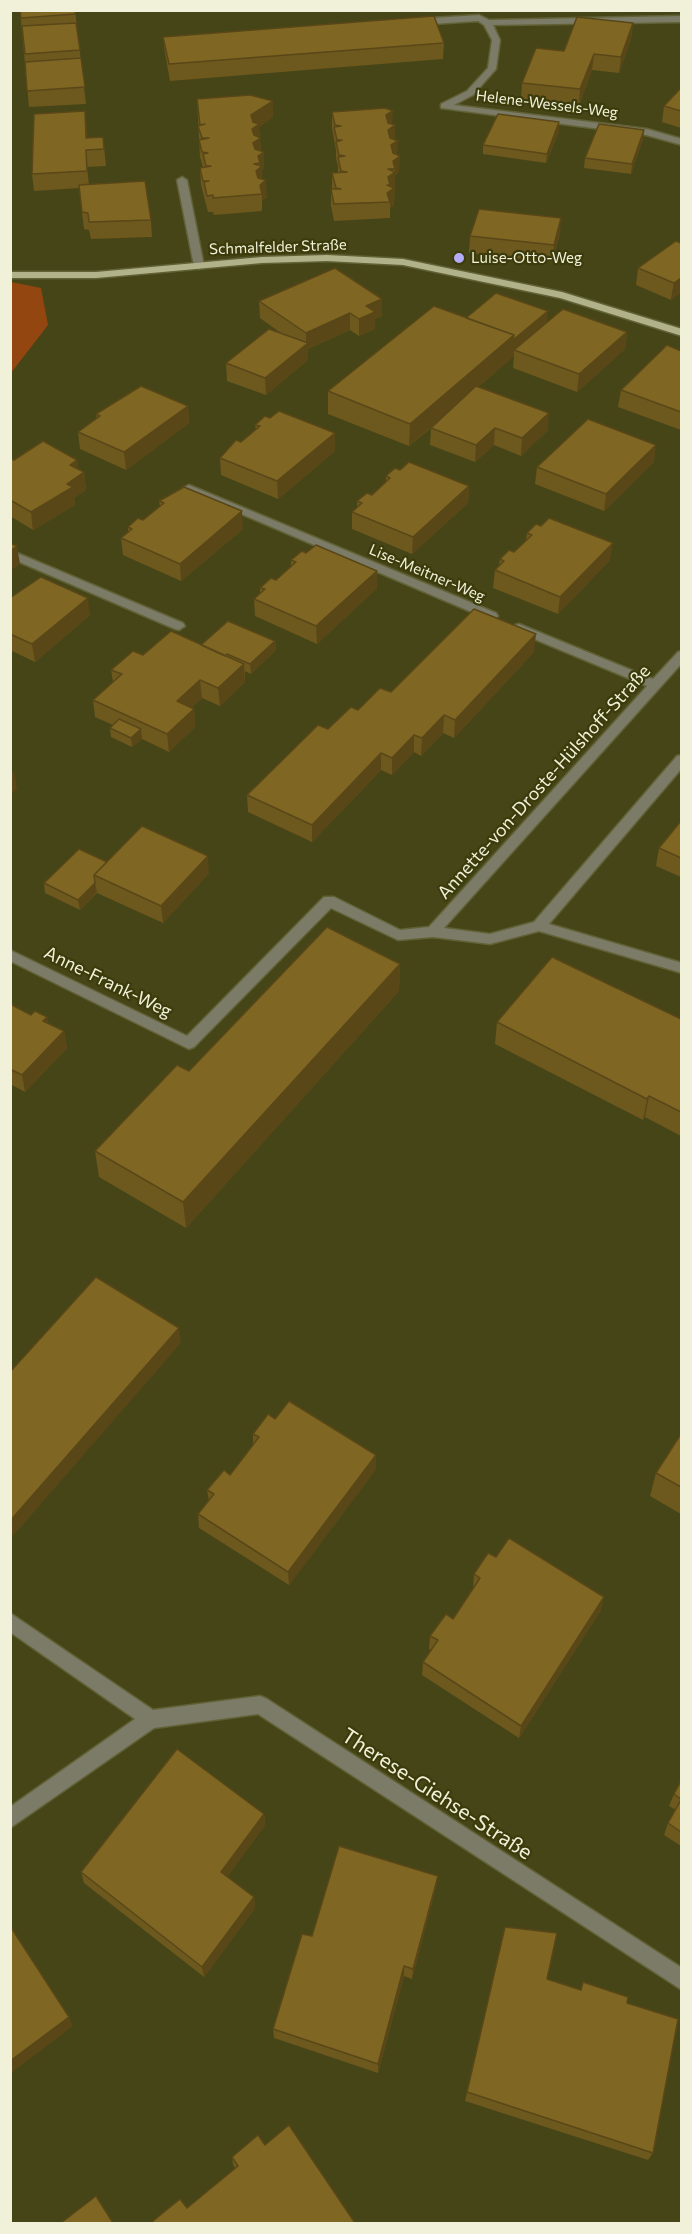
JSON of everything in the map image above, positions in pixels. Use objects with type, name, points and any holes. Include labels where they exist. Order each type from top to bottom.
[{"type":"main road","name":"Schmalfelder Straße","points":[[10,275],[96,275],[327,258],[403,262],[562,295],[681,333]]},
{"type":"street","points":[[469,10],[483,20]]},
{"type":"street","points":[[410,23],[681,18]]},
{"type":"street","name":"Helene-Wessels-Weg","points":[[483,20],[496,40],[492,69],[470,93],[444,106],[647,132],[681,142]]},
{"type":"street","points":[[182,180],[199,266]]},
{"type":"street","name":"Lise-Meitner-Weg","points":[[189,488],[655,685]]},
{"type":"street","points":[[10,553],[179,626]]},
{"type":"street","name":"Annette-von-Droste-Hülshoff-Straße","points":[[433,933],[681,655]]},
{"type":"street","points":[[539,926],[681,759]]},
{"type":"street","name":"Anne-Frank-Weg","points":[[10,955],[189,1043],[329,901],[398,935],[433,933]]},
{"type":"street","points":[[433,933],[490,939],[539,926],[681,968]]},
{"type":"street","points":[[10,1621],[151,1719]]},
{"type":"street","name":"Therese-Giehse-Straße","points":[[10,1819],[151,1719],[260,1705],[681,1980]]},
{"type":"shaded area","points":[[11,282],[41,288],[48,325],[11,373]]},
{"type":"building","points":[[20,10],[75,10],[75,14],[21,18]]},
{"type":"building","points":[[434,16],[444,43],[169,64],[163,37]]},
{"type":"building","points":[[577,17],[633,23],[621,57],[594,54],[580,89],[522,83],[536,48],[564,51]]},
{"type":"building","points":[[76,23],[80,50],[25,54],[22,26]]},
{"type":"building","points":[[81,58],[85,87],[27,91],[25,62]]},
{"type":"building","points":[[681,88],[681,111],[664,106]]},
{"type":"building","points":[[250,95],[273,101],[251,115],[253,122],[259,124],[252,129],[254,135],[261,138],[253,143],[255,149],[264,152],[258,156],[260,163],[254,164],[262,166],[256,171],[258,178],[266,180],[260,185],[262,194],[213,198],[213,195],[207,196],[204,182],[209,181],[203,181],[200,168],[211,166],[206,166],[203,154],[208,153],[202,152],[199,140],[209,138],[202,138],[198,126],[205,124],[200,125],[197,99]]},
{"type":"building","points":[[385,108],[393,111],[386,115],[388,123],[395,125],[388,130],[390,138],[398,141],[391,145],[393,153],[400,156],[393,161],[395,169],[388,169],[395,172],[388,177],[390,185],[387,185],[394,188],[387,193],[390,202],[334,204],[331,189],[341,189],[336,188],[332,173],[347,172],[341,171],[338,157],[345,156],[339,155],[336,142],[342,140],[337,140],[334,127],[341,126],[335,125],[332,112]]},
{"type":"building","points":[[85,111],[86,138],[103,137],[104,149],[86,150],[87,171],[32,174],[34,114]]},
{"type":"building","points":[[498,114],[559,122],[547,154],[483,145]]},
{"type":"building","points":[[599,124],[644,130],[632,164],[585,158]]},
{"type":"building","points":[[145,181],[151,220],[89,222],[88,213],[82,212],[79,185]]},
{"type":"building","points":[[479,209],[561,218],[554,245],[470,236]]},
{"type":"building","points":[[676,241],[681,243],[681,278],[674,283],[638,268]]},
{"type":"building","points":[[335,268],[382,299],[366,306],[375,312],[359,319],[350,313],[306,333],[259,301]]},
{"type":"building","points":[[496,293],[548,311],[513,340],[514,335],[466,318]]},
{"type":"building","points":[[434,306],[514,335],[410,424],[328,391]]},
{"type":"building","points":[[563,309],[627,332],[579,374],[514,350]]},
{"type":"building","points":[[269,329],[308,343],[265,378],[226,363]]},
{"type":"building","points":[[667,345],[681,351],[681,412],[621,390]]},
{"type":"building","points":[[141,386],[188,406],[124,452],[78,432],[100,416],[96,414]]},
{"type":"building","points":[[476,386],[549,413],[522,438],[495,428],[476,445],[431,428]]},
{"type":"building","points":[[279,411],[335,433],[277,481],[220,458],[236,440],[241,442],[260,426],[255,425],[265,416],[270,418]]},
{"type":"building","points":[[588,419],[656,445],[606,494],[537,467]]},
{"type":"building","points":[[43,441],[77,460],[70,465],[84,472],[67,484],[73,487],[31,512],[10,500],[10,458],[14,460]]},
{"type":"building","points":[[409,462],[469,486],[413,537],[352,512],[362,503],[357,501],[367,493],[372,495],[390,478],[386,476],[395,468],[400,470]]},
{"type":"building","points":[[184,487],[242,511],[180,564],[121,538],[132,529],[128,527],[138,518],[143,520],[164,503],[159,501]]},
{"type":"building","points":[[549,518],[613,543],[560,597],[495,570],[504,561],[500,559],[509,550],[514,552],[532,535],[527,533],[536,524],[541,526]]},
{"type":"building","points":[[10,543],[17,546],[10,551]]},
{"type":"building","points":[[316,545],[377,571],[316,626],[254,599],[265,589],[260,588],[271,578],[276,580],[296,562],[291,560],[302,551],[306,553]]},
{"type":"building","points":[[41,577],[88,598],[32,644],[10,634],[10,598]]},
{"type":"building","points":[[474,609],[536,634],[455,720],[444,715],[422,738],[414,735],[392,758],[381,753],[312,825],[247,795],[318,725],[328,729],[351,707],[358,710],[380,688],[391,692]]},
{"type":"building","points":[[228,621],[275,641],[250,664],[201,645]]},
{"type":"building","points":[[171,631],[244,664],[218,688],[200,680],[177,701],[194,709],[167,734],[93,700],[122,674],[111,670],[133,651],[143,655]]},
{"type":"building","points":[[119,719],[141,729],[131,738],[110,728]]},
{"type":"building","points":[[681,821],[681,858],[659,848]]},
{"type":"building","points":[[142,826],[208,856],[161,906],[94,875]]},
{"type":"building","points":[[79,849],[107,862],[94,875],[95,883],[78,900],[44,883]]},
{"type":"building","points":[[327,927],[400,964],[183,1202],[95,1151],[177,1065],[189,1071]]},
{"type":"building","points":[[552,957],[681,1019],[681,1112],[649,1096],[647,1099],[497,1022]]},
{"type":"building","points":[[10,1004],[31,1015],[35,1011],[47,1017],[43,1021],[64,1031],[22,1075],[10,1069]]},
{"type":"building","points":[[96,1277],[179,1328],[10,1521],[10,1372]]},
{"type":"building","points":[[289,1401],[376,1455],[288,1572],[198,1514],[214,1494],[207,1490],[224,1470],[230,1475],[259,1437],[253,1434],[268,1414],[275,1419]]},
{"type":"building","points":[[681,1434],[681,1487],[656,1473]]},
{"type":"building","points":[[509,1538],[604,1597],[521,1726],[423,1662],[438,1640],[430,1636],[446,1614],[453,1619],[480,1578],[474,1574],[488,1553],[496,1557]]},
{"type":"building","points":[[177,1749],[264,1814],[221,1872],[254,1897],[202,1967],[81,1872]]},
{"type":"building","points":[[681,1781],[681,1799],[674,1794]]},
{"type":"building","points":[[681,1800],[681,1832],[668,1823]]},
{"type":"building","points":[[339,1846],[438,1876],[413,1969],[404,1966],[378,2064],[273,2029],[302,1934],[312,1936]]},
{"type":"building","points":[[10,1926],[69,2017],[10,2061]]},
{"type":"building","points":[[505,1927],[557,1933],[547,1979],[581,1990],[583,1982],[628,1997],[627,2003],[678,2019],[653,2153],[467,2092]]},
{"type":"building","points":[[289,2125],[355,2223],[154,2223],[153,2221],[180,2199],[187,2208],[238,2166],[232,2157],[258,2135],[265,2145]]},
{"type":"building","points":[[96,2196],[113,2223],[61,2223]]},
{"type":"place","name":"Luise-Otto-Weg","points":[[459,258]]}]
